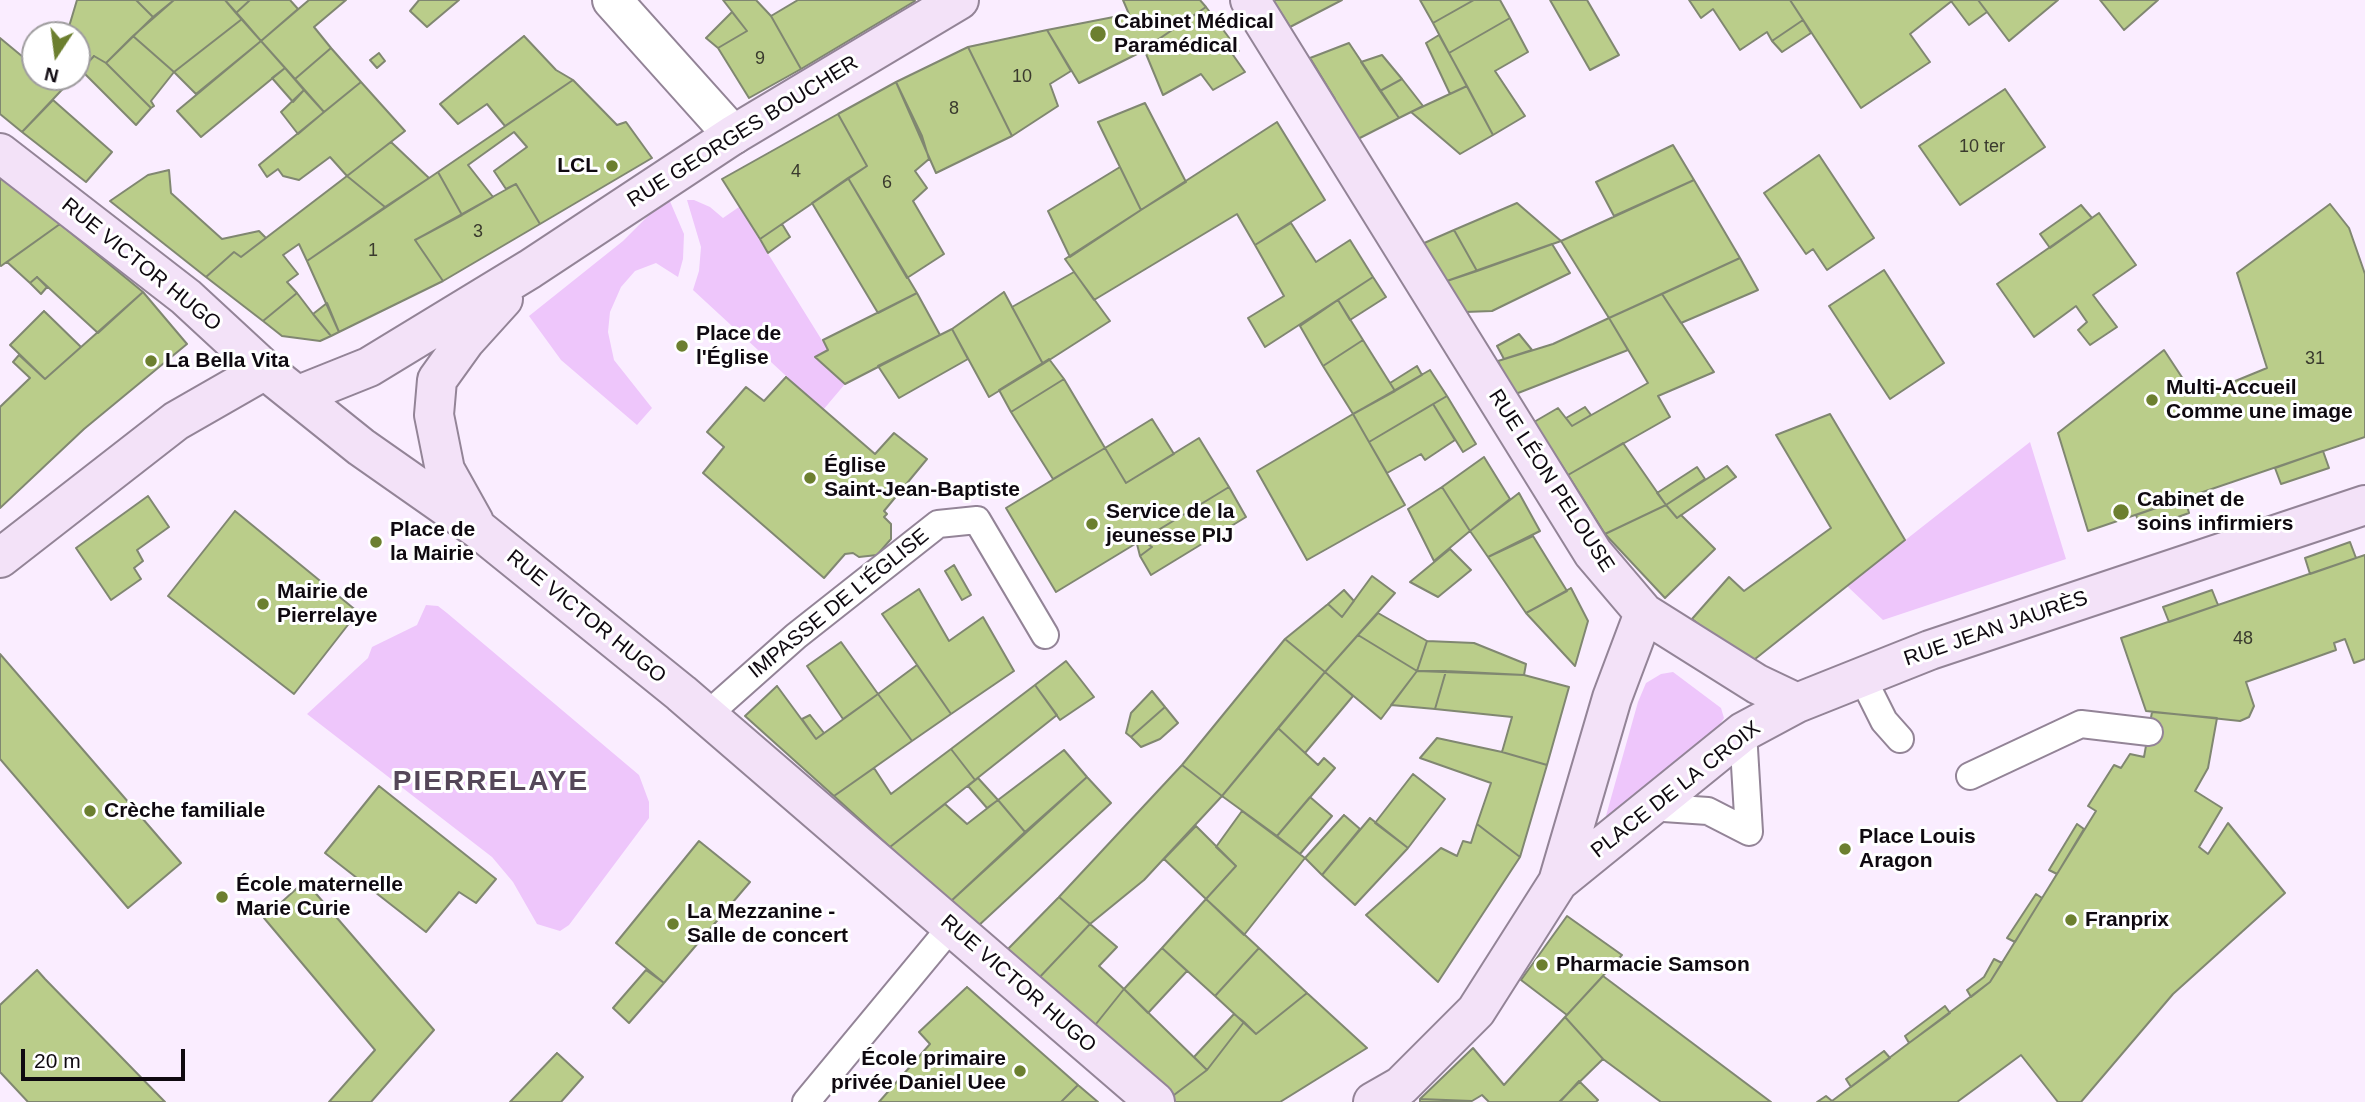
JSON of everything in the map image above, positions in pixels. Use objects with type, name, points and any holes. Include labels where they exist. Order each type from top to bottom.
[{"type":"street","points":[[612,0],[733,135]]},
{"type":"street","name":"RUE GEORGES BOUCHER","points":[[299,395],[369,368],[530,269],[733,135],[959,0]]},
{"type":"street","name":"RUE LÉON PELOUSE","points":[[1250,0],[1593,553],[1644,613]]},
{"type":"street","name":"RUE VICTOR HUGO","points":[[0,153],[186,297],[265,370],[361,447],[478,529],[681,693],[1155,1102]]},
{"type":"street","name":"RUE GEORGES BOUCHER","points":[[478,529],[445,470],[435,415],[437,380],[465,341],[530,269]]},
{"type":"street","points":[[0,558],[176,421],[265,370]]},
{"type":"street","name":"RUE JEAN JAURÈS","points":[[1797,703],[1944,646],[2365,505]]},
{"type":"street","points":[[1373,1102],[1401,1086],[1476,1011],[1558,882],[1612,698],[1644,613],[1757,684],[1797,703]]},
{"type":"street","name":"PLACE DE LA CROIX","points":[[1558,882],[1743,732],[1797,703]]},
{"type":"lane","name":"IMPASSE DE L'ÉGLISE","points":[[706,716],[796,636],[938,524],[977,520],[1045,635]]},
{"type":"lane","points":[[1862,677],[1884,721],[1900,739]]},
{"type":"lane","points":[[1970,776],[2081,724],[2149,732]]},
{"type":"lane","points":[[1648,807],[1708,811],[1749,832],[1743,732]]},
{"type":"lane","points":[[806,1102],[951,927]]},
{"type":"shaded area","points":[[669,199],[684,234],[683,259],[678,277],[656,263],[635,271],[621,287],[610,312],[608,332],[614,360],[652,408],[637,425],[561,360],[529,316],[623,241]]},
{"type":"shaded area","points":[[687,200],[710,207],[723,218],[739,207],[828,350],[815,357],[845,384],[823,410],[693,290],[699,271],[701,247]]},
{"type":"shaded area","points":[[2030,442],[2066,559],[1883,620],[1847,586]]},
{"type":"shaded area","points":[[426,605],[438,606],[447,613],[639,775],[649,802],[649,818],[569,925],[560,931],[537,924],[513,882],[492,857],[307,714],[368,658],[372,647],[417,625]]},
{"type":"shaded area","points":[[1673,672],[1721,708],[1724,718],[1716,730],[1602,830],[1638,702],[1646,683],[1661,674]]},
{"type":"building","points":[[77,0],[136,0],[153,17],[106,63],[94,56],[91,59],[91,21],[71,21]]},
{"type":"building","points":[[136,0],[174,0],[153,17]]},
{"type":"building","points":[[174,0],[225,0],[242,19],[174,72],[133,36]]},
{"type":"building","points":[[225,0],[250,0],[236,13]]},
{"type":"building","points":[[250,0],[290,0],[298,9],[261,41],[236,13]]},
{"type":"building","points":[[309,0],[346,0],[314,27],[331,48],[295,79],[261,41]]},
{"type":"building","points":[[419,0],[459,0],[427,27],[410,11]]},
{"type":"building","points":[[723,0],[756,0],[771,16],[801,69],[749,98],[718,48],[747,31]]},
{"type":"building","points":[[798,0],[915,1],[801,69],[771,16]]},
{"type":"building","points":[[1123,0],[1200,0],[1206,7],[1137,54],[1079,83],[1047,30],[1129,14]]},
{"type":"building","points":[[1273,0],[1342,0],[1290,27]]},
{"type":"building","points":[[1420,0],[1474,0],[1433,23]]},
{"type":"building","points":[[1474,0],[1500,0],[1510,18],[1449,53],[1433,23]]},
{"type":"building","points":[[1550,0],[1587,0],[1619,55],[1590,70]]},
{"type":"building","points":[[1689,0],[1790,0],[1803,20],[1772,41],[1767,32],[1740,50],[1713,9],[1701,18]]},
{"type":"building","points":[[1790,0],[1953,0],[1910,34],[1930,62],[1861,108]]},
{"type":"building","points":[[1978,0],[1987,12],[1969,25],[1951,1]]},
{"type":"building","points":[[1978,0],[2058,0],[2009,41]]},
{"type":"building","points":[[2100,0],[2158,0],[2124,30]]},
{"type":"building","points":[[1206,7],[1239,51],[1233,55],[1245,72],[1213,90],[1201,74],[1163,95],[1144,49]]},
{"type":"building","points":[[732,12],[747,31],[718,48],[706,38]]},
{"type":"building","points":[[1510,18],[1528,52],[1495,71],[1525,116],[1493,135],[1449,53]]},
{"type":"building","points":[[242,19],[261,41],[196,94],[174,72]]},
{"type":"building","points":[[1803,20],[1811,33],[1782,52],[1772,41]]},
{"type":"building","points":[[1047,30],[1071,71],[1050,84],[1058,106],[1012,136],[968,47]]},
{"type":"building","points":[[1439,35],[1467,86],[1450,94],[1426,43]]},
{"type":"building","points":[[133,36],[174,72],[151,101],[154,106],[151,108],[106,63]]},
{"type":"building","points":[[524,36],[556,70],[573,80],[505,126],[487,104],[458,124],[440,104]]},
{"type":"building","points":[[0,38],[21,55],[21,91],[61,91],[22,132],[0,114]]},
{"type":"building","points":[[261,41],[285,68],[201,137],[177,111]]},
{"type":"building","points":[[1349,43],[1399,118],[1352,142],[1329,103],[1335,99],[1310,58]]},
{"type":"building","points":[[968,47],[1012,136],[936,173],[896,82]]},
{"type":"building","points":[[331,48],[361,82],[324,112],[295,79]]},
{"type":"building","points":[[379,53],[385,61],[377,68],[370,60]]},
{"type":"building","points":[[1382,55],[1402,79],[1380,91],[1361,62]]},
{"type":"building","points":[[94,56],[106,63],[151,108],[136,125],[91,80],[91,59]]},
{"type":"building","points":[[285,68],[304,90],[293,102],[272,78]]},
{"type":"building","points":[[1402,79],[1423,106],[1399,118],[1380,91]]},
{"type":"building","points":[[573,80],[617,125],[626,122],[652,158],[540,224],[516,184],[506,189],[494,171],[527,147],[514,132],[468,165],[493,197],[462,215],[438,172]]},
{"type":"building","points":[[361,82],[405,131],[347,176],[330,157],[299,180],[283,176],[278,169],[267,177],[259,165]]},
{"type":"building","points":[[896,82],[922,136],[929,159],[915,171],[927,188],[913,201],[944,254],[907,278],[848,178],[867,166],[838,114]]},
{"type":"building","points":[[1467,86],[1493,135],[1460,154],[1411,112]]},
{"type":"building","points":[[2005,89],[2045,147],[1960,205],[1919,146]]},
{"type":"building","points":[[304,90],[324,112],[298,134],[281,112]]},
{"type":"building","points":[[53,100],[112,152],[86,182],[22,132]]},
{"type":"building","points":[[1145,103],[1186,182],[1141,210],[1098,122]]},
{"type":"building","points":[[838,114],[867,166],[760,239],[722,179]]},
{"type":"building","points":[[1277,122],[1325,200],[1255,245],[1237,214],[1094,300],[1065,259]]},
{"type":"building","points":[[391,142],[429,178],[385,207],[347,176]]},
{"type":"building","points":[[1673,145],[1694,180],[1614,216],[1596,182]]},
{"type":"building","points":[[1819,155],[1874,238],[1827,270],[1813,249],[1806,254],[1764,193]]},
{"type":"building","points":[[1120,167],[1141,210],[1070,257],[1048,211]]},
{"type":"building","points":[[169,170],[171,193],[222,239],[259,231],[266,238],[241,257],[234,252],[206,277],[110,201],[148,175]]},
{"type":"building","points":[[438,172],[462,215],[415,240],[443,281],[339,332],[307,261]]},
{"type":"building","points":[[0,175],[60,224],[1,266],[0,265]]},
{"type":"building","points":[[347,176],[385,207],[307,261],[299,244],[283,255],[298,274],[287,282],[297,293],[263,321],[206,277],[234,252],[241,257]]},
{"type":"building","points":[[848,178],[917,293],[878,313],[812,203]]},
{"type":"building","points":[[1694,180],[1740,258],[1609,318],[1561,241]]},
{"type":"building","points":[[516,184],[540,224],[443,281],[415,240]]},
{"type":"building","points":[[1517,203],[1561,241],[1477,271],[1454,230]]},
{"type":"building","points":[[2330,204],[2349,228],[2365,274],[2365,437],[2088,531],[2058,433],[2164,350],[2191,391],[2206,393],[2267,368],[2237,273]]},
{"type":"building","points":[[2081,205],[2092,218],[2050,248],[2040,234]]},
{"type":"building","points":[[2099,213],[2136,265],[2093,295],[2117,327],[2090,345],[2078,330],[2087,322],[2076,306],[2034,337],[1997,284]]},
{"type":"building","points":[[1291,223],[1316,262],[1350,240],[1373,277],[1265,347],[1248,318],[1284,296],[1255,245]]},
{"type":"building","points":[[60,224],[143,292],[98,333],[37,277],[30,283],[7,262]]},
{"type":"building","points":[[782,224],[790,237],[768,253],[760,239]]},
{"type":"building","points":[[1454,230],[1477,271],[1444,282],[1422,244]]},
{"type":"building","points":[[1552,244],[1570,273],[1492,311],[1465,312],[1444,282]]},
{"type":"building","points":[[1740,258],[1758,290],[1681,323],[1662,294]]},
{"type":"building","points":[[1884,270],[1944,363],[1890,399],[1829,306]]},
{"type":"building","points":[[1074,272],[1110,321],[1043,364],[1012,307]]},
{"type":"building","points":[[37,277],[47,287],[41,294],[30,283]]},
{"type":"building","points":[[1373,277],[1386,297],[1350,320],[1338,300]]},
{"type":"building","points":[[143,292],[187,344],[84,429],[0,508],[0,407],[30,378],[13,362],[19,355],[45,379]]},
{"type":"building","points":[[1004,292],[1043,364],[989,397],[952,329]]},
{"type":"building","points":[[297,293],[331,336],[320,341],[282,336],[263,321]]},
{"type":"building","points":[[917,293],[940,335],[845,384],[815,357],[828,350],[823,340]]},
{"type":"building","points":[[1662,294],[1714,372],[1658,396],[1670,417],[1568,475],[1534,422],[1558,408],[1572,426],[1648,383],[1609,318]]},
{"type":"building","points":[[1338,300],[1363,340],[1323,366],[1300,326]]},
{"type":"building","points":[[327,303],[339,332],[331,336],[313,314]]},
{"type":"building","points":[[44,311],[81,347],[45,379],[10,345]]},
{"type":"building","points":[[1609,318],[1628,350],[1513,395],[1498,361],[1553,344]]},
{"type":"building","points":[[952,329],[968,359],[899,398],[878,366]]},
{"type":"building","points":[[1519,334],[1532,350],[1504,359],[1497,346]]},
{"type":"building","points":[[1363,340],[1395,391],[1353,414],[1323,366]]},
{"type":"building","points":[[1049,359],[1064,379],[1011,412],[999,390]]},
{"type":"building","points":[[1417,366],[1422,375],[1395,391],[1390,383]]},
{"type":"building","points":[[1430,370],[1447,396],[1369,442],[1353,414]]},
{"type":"building","name":"Église Saint-Jean-Baptiste","points":[[786,377],[875,454],[894,433],[927,459],[884,511],[887,514],[884,517],[891,524],[891,539],[877,555],[859,557],[853,553],[845,554],[824,578],[703,473],[724,447],[707,432],[746,387],[764,401]]},
{"type":"building","points":[[1064,379],[1105,448],[1053,479],[1011,412]]},
{"type":"building","points":[[1447,396],[1476,444],[1463,452],[1433,404]]},
{"type":"building","points":[[1433,404],[1455,440],[1425,460],[1421,454],[1387,473],[1369,442]]},
{"type":"building","points":[[1585,407],[1591,415],[1572,426],[1566,418]]},
{"type":"building","points":[[1353,414],[1405,505],[1307,560],[1257,471]]},
{"type":"building","points":[[1830,414],[1905,540],[1750,663],[1692,619],[1729,577],[1744,591],[1831,528],[1776,435]]},
{"type":"building","points":[[1152,419],[1174,454],[1126,483],[1105,448]]},
{"type":"building","name":"Service de la jeunesse PIJ","points":[[1199,438],[1229,487],[1056,592],[1006,508],[1105,448],[1126,483]]},
{"type":"building","points":[[1623,443],[1666,505],[1605,534],[1568,475]]},
{"type":"building","points":[[2323,451],[2329,468],[2281,484],[2275,468]]},
{"type":"building","points":[[1484,457],[1510,499],[1470,531],[1442,487]]},
{"type":"building","points":[[1727,466],[1736,477],[1677,518],[1666,505]]},
{"type":"building","points":[[1697,467],[1705,479],[1666,505],[1657,493]]},
{"type":"building","points":[[1229,487],[1246,517],[1151,575],[1140,556],[1152,547],[1142,540]]},
{"type":"building","points":[[1442,487],[1470,531],[1434,561],[1408,509]]},
{"type":"building","points":[[1519,493],[1540,531],[1488,557],[1470,531]]},
{"type":"building","points":[[148,496],[169,527],[137,550],[143,561],[134,568],[141,579],[111,600],[76,548]]},
{"type":"building","points":[[2185,498],[2189,513],[2142,530],[2136,515]]},
{"type":"building","points":[[1666,505],[1677,518],[1681,515],[1715,549],[1665,598],[1605,534]]},
{"type":"building","name":"Mairie de Pierrelaye","points":[[235,511],[358,612],[294,694],[168,596]]},
{"type":"building","points":[[1533,536],[1567,591],[1526,613],[1488,557]]},
{"type":"building","points":[[1142,540],[1152,547],[1140,556],[1137,544]]},
{"type":"building","points":[[2350,542],[2356,558],[2310,574],[2305,558]]},
{"type":"building","points":[[1450,549],[1471,570],[1438,597],[1410,582]]},
{"type":"building","points":[[2365,555],[2365,659],[2354,663],[2345,639],[2334,643],[2336,650],[2246,682],[2254,706],[2249,717],[2240,721],[2146,711],[2121,638]]},
{"type":"building","points":[[954,565],[971,595],[962,600],[945,571]]},
{"type":"building","points":[[1372,576],[1395,593],[1325,672],[1285,639],[1328,604],[1342,617]]},
{"type":"building","points":[[1571,588],[1588,621],[1575,666],[1526,613]]},
{"type":"building","points":[[919,589],[949,641],[983,617],[1014,671],[951,714],[882,614]]},
{"type":"building","points":[[1344,590],[1354,601],[1342,617],[1328,604]]},
{"type":"building","points":[[2212,590],[2218,605],[2169,622],[2163,607]]},
{"type":"building","points":[[1378,613],[1427,641],[1417,671],[1358,635]]},
{"type":"building","points":[[1358,635],[1417,671],[1381,719],[1325,672]]},
{"type":"building","points":[[1285,639],[1325,672],[1222,796],[1182,765]]},
{"type":"building","points":[[1427,641],[1474,643],[1526,664],[1524,675],[1417,671]]},
{"type":"building","points":[[841,642],[878,694],[843,719],[807,666]]},
{"type":"building","name":"Crèche familiale","points":[[0,654],[181,863],[128,908],[0,759]]},
{"type":"building","points":[[1066,661],[1094,697],[1060,720],[1035,685]]},
{"type":"building","points":[[917,665],[951,714],[912,741],[878,694]]},
{"type":"building","points":[[1417,671],[1446,671],[1435,709],[1391,705]]},
{"type":"building","points":[[1446,671],[1524,675],[1569,687],[1547,765],[1502,752],[1512,717],[1435,709]]},
{"type":"building","points":[[1325,672],[1353,696],[1305,753],[1278,728]]},
{"type":"building","points":[[1035,685],[1057,715],[975,780],[951,749]]},
{"type":"building","points":[[777,686],[816,739],[878,694],[912,741],[834,796],[745,716]]},
{"type":"building","points":[[1152,691],[1165,707],[1131,737],[1126,733],[1131,713]]},
{"type":"building","points":[[1165,707],[1178,723],[1160,739],[1141,747],[1131,737]]},
{"type":"building","points":[[2152,712],[2217,718],[2208,768],[2195,791],[2222,808],[2199,847],[2208,854],[2228,823],[2285,893],[2173,994],[2081,1102],[2058,1102],[2021,1055],[1957,1102],[1817,1102],[1826,1096],[1832,1101],[1990,982],[2096,811],[2088,806],[2114,765],[2121,768],[2130,754],[2144,757]]},
{"type":"building","points":[[810,715],[824,733],[816,739],[802,719]]},
{"type":"building","points":[[1278,728],[1318,765],[1324,758],[1335,768],[1277,836],[1222,796]]},
{"type":"building","points":[[1437,738],[1547,765],[1520,857],[1477,824],[1491,783],[1420,758]]},
{"type":"building","points":[[951,749],[975,780],[890,847],[834,796],[874,768],[891,794]]},
{"type":"building","points":[[1064,750],[1087,777],[1025,832],[998,800]]},
{"type":"building","points":[[1182,765],[1222,796],[1144,880],[1090,924],[1059,897]]},
{"type":"building","points":[[1413,774],[1445,799],[1408,848],[1375,823]]},
{"type":"building","points":[[1087,777],[1111,803],[977,927],[950,902]]},
{"type":"building","points":[[978,778],[998,800],[987,808],[968,786]]},
{"type":"building","points":[[379,786],[496,879],[476,903],[459,892],[426,932],[325,853]]},
{"type":"building","points":[[1310,797],[1332,816],[1300,854],[1277,836]]},
{"type":"building","points":[[998,800],[1025,832],[950,902],[890,847],[945,804],[967,824]]},
{"type":"building","points":[[1242,811],[1305,858],[1244,935],[1206,899],[1236,866],[1216,847]]},
{"type":"building","points":[[1344,815],[1360,829],[1322,875],[1305,858]]},
{"type":"building","points":[[1370,818],[1408,848],[1355,905],[1322,875]]},
{"type":"building","points":[[1477,824],[1520,857],[1438,982],[1366,915],[1441,848],[1457,856],[1463,841],[1471,843]]},
{"type":"building","points":[[2077,824],[2084,829],[2057,874],[2049,870]]},
{"type":"building","points":[[1196,826],[1236,866],[1206,899],[1164,859]]},
{"type":"building","name":"La Mezzanine - Salle de concert","points":[[699,841],[750,882],[664,983],[616,943]]},
{"type":"building","points":[[305,881],[434,1030],[371,1102],[329,1102],[375,1050],[264,918]]},
{"type":"building","points":[[2036,894],[2042,898],[2015,942],[2007,938]]},
{"type":"building","points":[[1059,897],[1090,924],[1037,980],[1006,951]]},
{"type":"building","points":[[1206,899],[1259,948],[1215,996],[1162,948]]},
{"type":"building","points":[[1567,916],[1622,955],[1567,1015],[1521,980]]},
{"type":"building","points":[[1090,924],[1117,947],[1099,966],[1124,989],[1092,1029],[1037,980]]},
{"type":"building","points":[[1162,948],[1187,971],[1148,1013],[1124,989]]},
{"type":"building","points":[[1259,948],[1307,993],[1256,1034],[1215,996]]},
{"type":"building","points":[[1994,959],[2002,963],[1990,982],[1971,997],[1967,990],[1984,977]]},
{"type":"building","points":[[37,970],[165,1102],[28,1102],[0,1072],[0,1005]]},
{"type":"building","points":[[646,970],[664,983],[629,1023],[613,1008]]},
{"type":"building","points":[[1603,976],[1771,1102],[1661,1102],[1603,1059],[1565,1017]]},
{"type":"building","points":[[967,987],[1078,1085],[1061,1102],[879,1102],[930,1044],[919,1032]]},
{"type":"building","points":[[1124,989],[1207,1070],[1170,1098],[1092,1029]]},
{"type":"building","points":[[1307,993],[1367,1048],[1280,1102],[1174,1102],[1170,1098],[1207,1070],[1244,1022],[1256,1034]]},
{"type":"building","points":[[1945,1006],[1950,1013],[1909,1043],[1905,1036]]},
{"type":"building","points":[[1234,1014],[1244,1022],[1207,1070],[1194,1057]]},
{"type":"building","points":[[1565,1017],[1603,1059],[1559,1102],[1489,1102],[1482,1095],[1472,1101],[1420,1099],[1473,1048],[1504,1085]]},
{"type":"building","points":[[1884,1051],[1890,1058],[1851,1087],[1846,1079]]},
{"type":"building","points":[[557,1053],[583,1077],[561,1102],[510,1102]]},
{"type":"building","points":[[1579,1081],[1598,1100],[1560,1102]]},
{"type":"building","points":[[1078,1085],[1098,1102],[1061,1102]]},
{"type":"building","points":[[1420,1099],[1467,1101],[1468,1102],[1420,1102]]},
{"type":"place","name":"Cabinet Médical Paramédical","points":[[1098,34]]},
{"type":"place","name":"LCL","points":[[612,166]]},
{"type":"place","name":"Place de l'Église","points":[[682,346]]},
{"type":"place","name":"La Bella Vita","points":[[151,361]]},
{"type":"place","name":"Multi-Accueil Comme une image","points":[[2152,400]]},
{"type":"place","name":"Église Saint-Jean-Baptiste","points":[[810,478]]},
{"type":"place","name":"Cabinet de soins infirmiers","points":[[2121,512]]},
{"type":"place","name":"Service de la jeunesse PIJ","points":[[1092,524]]},
{"type":"place","name":"Place de la Mairie","points":[[376,542]]},
{"type":"place","name":"Mairie de Pierrelaye","points":[[263,604]]},
{"type":"place","name":"Crèche familiale","points":[[90,811]]},
{"type":"place","name":"Place Louis Aragon","points":[[1845,849]]},
{"type":"place","name":"École maternelle Marie Curie","points":[[222,897]]},
{"type":"place","name":"Franprix","points":[[2071,920]]},
{"type":"place","name":"La Mezzanine - Salle de concert","points":[[673,924]]},
{"type":"place","name":"Pharmacie Samson","points":[[1542,965]]},
{"type":"place","name":"École primaire privée Daniel Uee","points":[[1020,1071]]},
{"type":"district","name":"PIERRELAYE","points":[[491,782]]}]
